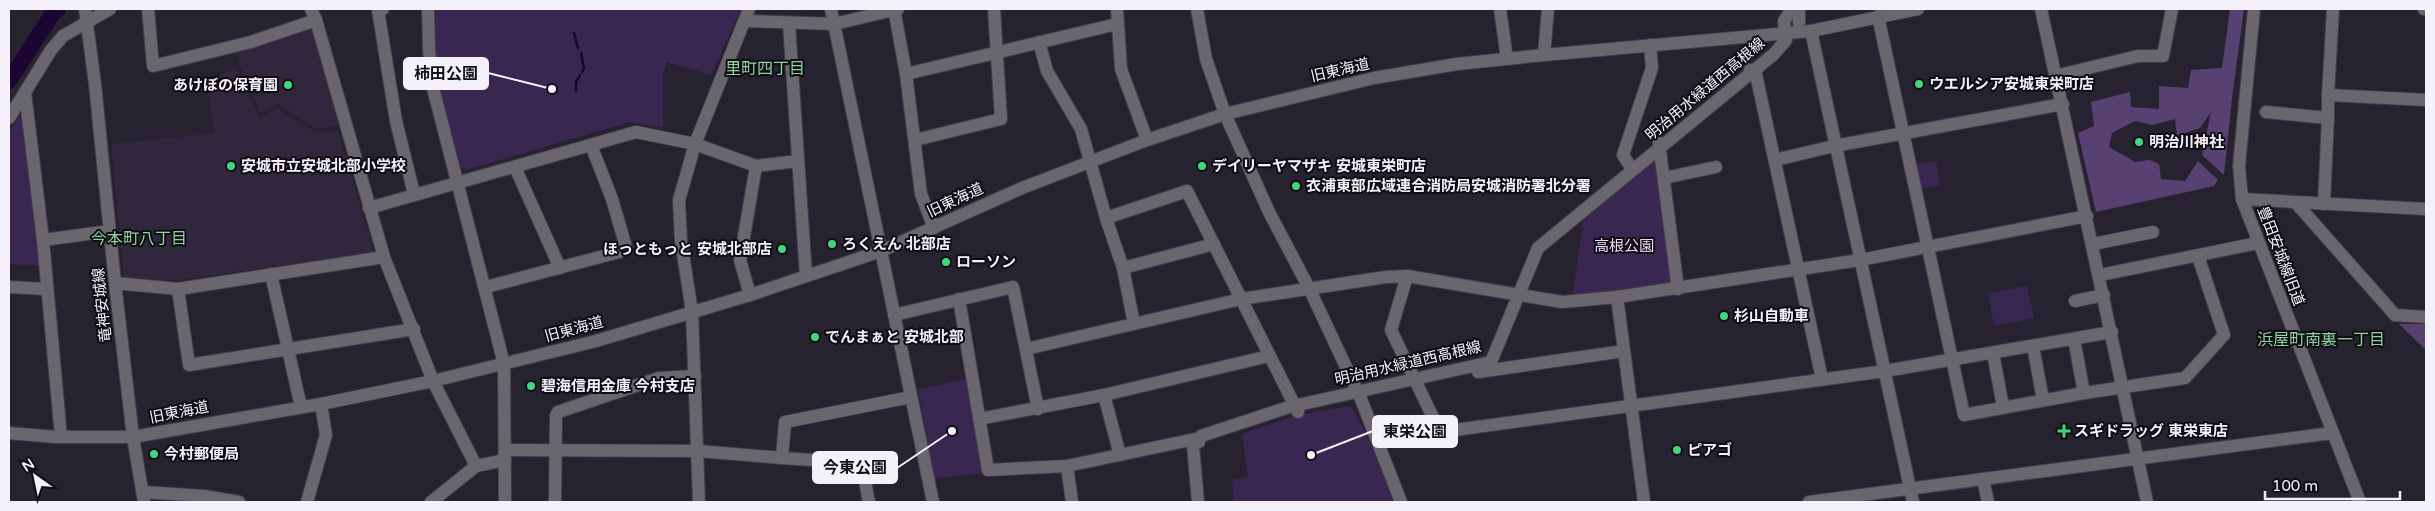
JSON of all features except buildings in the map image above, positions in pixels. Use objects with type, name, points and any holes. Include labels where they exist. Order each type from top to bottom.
[{"type":"street","points":[[9,118],[51,50],[63,36],[86,16],[110,9]]},
{"type":"street","points":[[148,9],[153,66],[251,42],[314,15],[384,258],[414,329],[433,381],[476,466]]},
{"type":"street","points":[[384,9],[378,10],[393,102],[414,194]]},
{"type":"street","points":[[428,9],[429,49],[434,88],[504,364],[505,502]]},
{"type":"street","points":[[831,9],[933,502]]},
{"type":"street","points":[[699,502],[692,312],[681,241],[679,200],[695,144],[747,15],[789,24],[834,24],[895,9],[906,74],[921,194],[934,228]]},
{"type":"street","points":[[915,140],[1001,119],[994,9]]},
{"type":"street","points":[[1117,9],[1121,68],[1147,140]]},
{"type":"street","points":[[1197,9],[1206,58],[1225,114],[1269,212],[1309,288],[1359,395],[1401,502]]},
{"type":"street","points":[[1500,9],[1507,59]]},
{"type":"street","points":[[1544,54],[1548,9]]},
{"type":"street","points":[[1785,36],[1784,22],[1792,9]]},
{"type":"street","points":[[1799,9],[1799,23]]},
{"type":"street","name":"旧東海道","points":[[9,433],[133,437],[321,404],[433,381],[596,341],[750,294],[881,251],[1089,160],[1147,140],[1225,114],[1374,78],[1544,54],[1785,36],[1918,9]]},
{"type":"street","points":[[2041,9],[2100,274],[2147,502]]},
{"type":"street","points":[[2055,76],[2138,56],[2163,56],[2172,9]]},
{"type":"street","name":"豊田安城線旧道","points":[[2254,9],[2238,166],[2242,199],[2360,502]]},
{"type":"street","points":[[2324,204],[2333,9]]},
{"type":"street","name":"竜神安城線","points":[[86,16],[96,84],[115,283],[133,437],[144,497]]},
{"type":"street","points":[[1878,16],[1926,247],[1964,415],[2084,393],[2185,378],[2224,335],[2198,256]]},
{"type":"street","points":[[789,24],[806,276]]},
{"type":"street","points":[[906,74],[1117,24]]},
{"type":"street","points":[[1811,31],[1834,146],[1913,502]]},
{"type":"street","name":"明治用水緑道西高根線","points":[[1516,296],[1538,248],[1751,69],[1755,70],[1774,54],[1785,36]]},
{"type":"street","points":[[1039,42],[1047,71],[1082,129],[1106,218],[1123,268],[1134,324]]},
{"type":"street","points":[[1630,166],[1623,155],[1652,68],[1650,45]]},
{"type":"street","points":[[1755,70],[1822,379]]},
{"type":"street","points":[[25,92],[43,240],[61,436]]},
{"type":"street","points":[[2328,95],[2426,100]]},
{"type":"street","points":[[1775,160],[1834,146],[2063,104]]},
{"type":"street","points":[[2266,112],[2328,118]]},
{"type":"street","points":[[369,208],[636,132],[695,144],[756,166],[798,161]]},
{"type":"street","points":[[1483,367],[1516,296],[1534,245],[1630,166],[1659,145],[1678,290]]},
{"type":"street","points":[[486,287],[619,252],[626,247],[612,199],[591,146]]},
{"type":"street","points":[[750,294],[740,260],[756,166]]},
{"type":"street","points":[[515,167],[560,268]]},
{"type":"street","points":[[1664,178],[1716,167]]},
{"type":"street","points":[[1106,218],[1187,191],[1296,409]]},
{"type":"street","points":[[2242,199],[2426,209]]},
{"type":"street","points":[[2296,203],[2395,315],[2426,317]]},
{"type":"street","points":[[1026,349],[1241,299],[1309,288],[1407,276],[1516,296],[1562,302],[1617,297],[1678,290],[1860,260],[2087,216]]},
{"type":"street","points":[[43,240],[110,231]]},
{"type":"street","points":[[2093,244],[2153,232]]},
{"type":"street","points":[[2100,274],[2258,243]]},
{"type":"street","points":[[1123,268],[1214,244]]},
{"type":"street","points":[[115,283],[178,289],[384,258]]},
{"type":"street","points":[[271,274],[289,349],[300,407]]},
{"type":"street","points":[[1407,276],[1391,330],[1440,432],[1885,371],[2112,332]]},
{"type":"street","points":[[9,287],[46,289]]},
{"type":"street","points":[[894,315],[1012,287],[1038,409]]},
{"type":"street","points":[[178,289],[189,366],[414,329]]},
{"type":"street","points":[[2075,301],[2104,295]]},
{"type":"street","points":[[1617,297],[1644,502]]},
{"type":"street","points":[[959,299],[979,419],[1104,396],[1269,356]]},
{"type":"street","points":[[2074,339],[2084,393]]},
{"type":"street","points":[[2033,346],[2043,400]]},
{"type":"street","name":"明治用水緑道西高根線","points":[[979,419],[988,470],[1067,466],[1199,442],[1201,436],[1296,409],[1483,367],[1624,351]]},
{"type":"street","points":[[1993,353],[2003,407]]},
{"type":"street","points":[[555,502],[556,416],[558,412],[659,378],[695,376]]},
{"type":"street","points":[[1104,396],[1120,455]]},
{"type":"street","points":[[782,458],[785,422],[789,420],[911,397]]},
{"type":"street","points":[[308,502],[326,435],[321,404]]},
{"type":"street","points":[[1808,502],[1845,500],[1910,488],[2332,433]]},
{"type":"street","points":[[1198,502],[1193,445],[1199,442],[1206,502]]},
{"type":"street","points":[[431,502],[476,466],[505,455],[555,450],[698,451],[859,463],[862,466],[869,502]]},
{"type":"street","points":[[1067,466],[1072,502]]},
{"type":"street","points":[[1983,478],[1988,502]]},
{"type":"street","points":[[144,497],[204,496],[239,502]]},
{"type":"shaded area","points":[[2230,9],[2244,9],[2224,175],[2202,155],[2211,112],[2200,128],[2177,136],[2175,119],[2153,125],[2135,121],[2112,133],[2109,147],[2135,162],[2150,160],[2159,164],[2161,179],[2185,181],[2198,161],[2218,180],[2214,186],[2096,212],[2078,133],[2094,126],[2091,102],[2130,92],[2131,107],[2159,109],[2159,86],[2188,88],[2191,70],[2222,68]]},
{"type":"shaded area","name":"あけぼの保育園","points":[[314,28],[339,126],[316,129],[278,104],[261,114],[235,54]]},
{"type":"shaded area","name":"安城市立安城北部小学校","points":[[236,68],[260,118],[277,108],[316,133],[338,131],[374,252],[180,280],[124,278],[111,144],[215,133],[206,82]]},
{"type":"shaded area","points":[[2399,324],[2426,324],[2426,350]]},
{"type":"green space","points":[[436,9],[741,9],[711,75],[667,62],[663,76],[663,128],[630,122],[465,170],[461,168],[443,103],[434,46]]},
{"type":"green space","points":[[21,114],[41,266],[9,264],[9,132]]},
{"type":"green space","name":"高根公園","points":[[1651,161],[1658,165],[1673,280],[1670,285],[1572,298],[1584,217]]},
{"type":"green space","points":[[1936,161],[1940,185],[1914,191],[1909,166]]},
{"type":"green space","points":[[2027,286],[2034,318],[1994,326],[1988,293]]},
{"type":"green space","points":[[968,379],[986,473],[934,478],[918,389]]},
{"type":"green space","points":[[1351,406],[1388,476],[1397,502],[1234,502],[1232,480],[1248,477],[1242,434],[1297,415]]},
{"type":"waterway","points":[[9,81],[53,13],[58,9]]},
{"type":"waterway","points":[[574,33],[578,48]]},
{"type":"waterway","points":[[581,53],[584,68],[582,72]]},
{"type":"waterway","points":[[576,91],[576,82],[580,75]]},
{"type":"place","name":"ウエルシア安城東栄町店","points":[[1919,84]]},
{"type":"place","name":"あけぼの保育園","points":[[288,85]]},
{"type":"place","name":"柿田公園","points":[[552,89]]},
{"type":"place","name":"明治川神社","points":[[2139,142]]},
{"type":"place","name":"安城市立安城北部小学校","points":[[231,166]]},
{"type":"place","name":"デイリーヤマザキ 安城東栄町店","points":[[1202,166]]},
{"type":"place","name":"衣浦東部広域連合消防局安城消防署北分署","points":[[1296,186]]},
{"type":"place","name":"ろくえん 北部店","points":[[832,244]]},
{"type":"place","name":"ほっともっと 安城北部店","points":[[782,249]]},
{"type":"place","name":"ローソン","points":[[946,262]]},
{"type":"place","name":"杉山自動車","points":[[1724,316]]},
{"type":"place","name":"でんまぁと 安城北部","points":[[815,337]]},
{"type":"place","name":"碧海信用金庫 今村支店","points":[[531,386]]},
{"type":"place","name":"今東公園","points":[[952,431]]},
{"type":"place","name":"スギドラッグ 東栄東店","points":[[2064,431]]},
{"type":"place","name":"ピアゴ","points":[[1677,450]]},
{"type":"place","name":"今村郵便局","points":[[154,454]]},
{"type":"place","name":"東栄公園","points":[[1311,455]]},
{"type":"district","name":"里町四丁目","points":[[765,69]]},
{"type":"district","name":"今本町八丁目","points":[[139,239]]},
{"type":"district","name":"浜屋町南裏一丁目","points":[[2321,340]]}]
